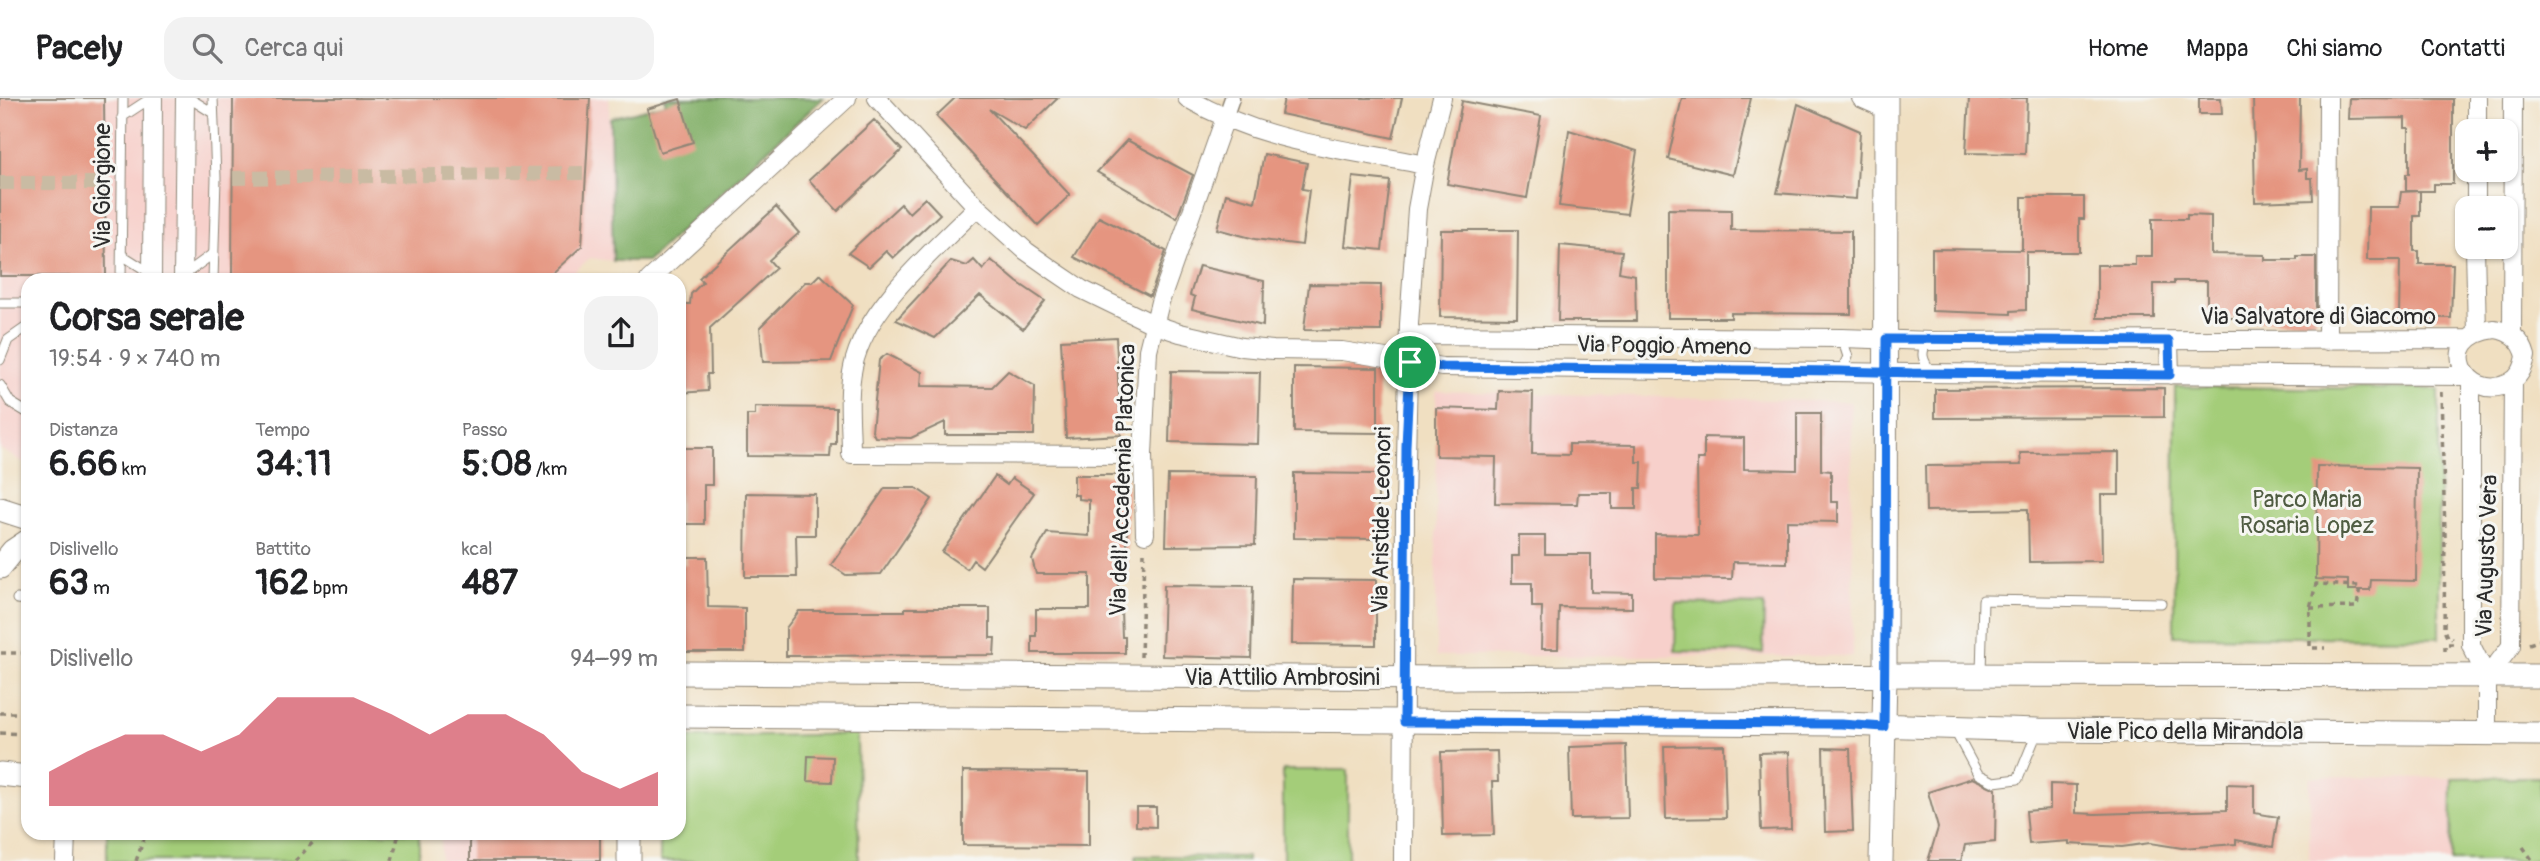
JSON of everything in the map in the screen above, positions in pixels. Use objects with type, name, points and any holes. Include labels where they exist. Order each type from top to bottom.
[{"type":"street","name":"Via Giorgione","points":[[152,98],[152,273]]},
{"type":"street","points":[[183,273],[187,98]]},
{"type":"street","points":[[657,273],[847,98]]},
{"type":"street","name":"Via Poggio Ameno","points":[[877,98],[976,207],[1026,251],[1091,295],[1153,324],[1211,342],[1273,350],[1342,351],[1442,367],[1886,372]]},
{"type":"street","points":[[1187,98],[1225,118],[1290,141],[1424,165]]},
{"type":"street","points":[[1225,118],[1232,98]]},
{"type":"street","name":"Via Aristide Leonori","points":[[1403,861],[1409,335],[1417,209],[1424,165],[1442,98]]},
{"type":"street","points":[[1861,98],[1886,104],[1885,676],[1881,861]]},
{"type":"street","points":[[2327,341],[2328,98]]},
{"type":"street","points":[[2477,98],[2477,119]]},
{"type":"street","points":[[2512,335],[2513,98]]},
{"type":"street","name":"Via dell'Accademia Platonica","points":[[1144,534],[1143,456],[1148,350],[1153,324],[1225,118]]},
{"type":"street","points":[[976,207],[883,304],[864,336],[853,364],[850,386],[851,454],[1143,456]]},
{"type":"street","points":[[2472,336],[2495,330],[2512,335],[2533,357],[2513,380],[2494,387],[2479,384],[2469,378],[2460,362],[2462,349],[2472,336],[2475,259]]},
{"type":"street","name":"Via Poggio Ameno","points":[[1409,335],[1886,339]]},
{"type":"street","points":[[1442,367],[1443,335]]},
{"type":"street","name":"Via Salvatore di Giacomo","points":[[1886,339],[2327,341],[2472,336]]},
{"type":"street","name":"Via Salvatore di Giacomo","points":[[2169,341],[2170,375]]},
{"type":"street","points":[[1886,372],[2469,378]]},
{"type":"street","name":"Via Augusto Vera","points":[[2469,378],[2471,645],[2487,677],[2511,646],[2513,380]]},
{"type":"street","points":[[0,509],[21,516]]},
{"type":"street","points":[[0,567],[21,546]]},
{"type":"street","name":"Via Attilio Ambrosini","points":[[686,673],[1404,678],[1885,676]]},
{"type":"street","points":[[1885,676],[2540,676]]},
{"type":"street","points":[[2487,677],[2487,734]]},
{"type":"street","name":"Via Attilio Ambrosini","points":[[686,716],[1841,724],[1884,727]]},
{"type":"street","name":"Viale Pico della Mirandola","points":[[1884,727],[2540,734]]},
{"type":"street","points":[[0,774],[21,776]]},
{"type":"street","points":[[65,861],[66,840]]},
{"type":"street","points":[[629,840],[629,861]]},
{"type":"lane","points":[[122,117],[123,98]]},
{"type":"lane","name":"Via Giorgione","points":[[147,273],[122,255],[122,117],[152,98]]},
{"type":"lane","points":[[187,98],[214,113]]},
{"type":"lane","points":[[213,98],[216,178],[213,273]]},
{"type":"lane","points":[[189,273],[214,253]]},
{"type":"lane","points":[[121,273],[122,255]]},
{"type":"lane","points":[[0,303],[21,303]]},
{"type":"lane","points":[[0,360],[8,340],[21,331]]},
{"type":"lane","points":[[1841,371],[1848,357],[1842,338]]},
{"type":"lane","points":[[1930,341],[1923,356],[1932,373]]},
{"type":"lane","points":[[0,385],[10,402],[21,409]]},
{"type":"lane","points":[[17,599],[21,599]]},
{"type":"lane","points":[[1981,676],[1983,600],[2161,603]]},
{"type":"lane","points":[[1954,729],[1978,774],[1994,782],[2018,779],[2038,730]]},
{"type":"path","name":"Via dell'Accademia Platonica","points":[[1142,638],[1144,534]]},
{"type":"path","points":[[2310,608],[2357,607],[2360,586],[2316,584],[2310,608],[2310,648],[2325,648]]},
{"type":"path","points":[[2445,651],[2445,644],[2459,644]]},
{"type":"path","points":[[1,653],[21,653]]},
{"type":"path","points":[[0,713],[21,713]]},
{"type":"path","points":[[0,733],[21,734]]},
{"type":"path","points":[[136,861],[144,840]]},
{"type":"path","points":[[295,861],[315,840]]},
{"type":"path","points":[[392,861],[396,840]]},
{"type":"path","points":[[2523,847],[2533,861]]},
{"type":"shaded area","points":[[0,98],[609,98],[613,261],[590,258],[573,273],[21,273],[21,461],[0,449]]},
{"type":"shaded area","points":[[1436,391],[1851,402],[1853,656],[1436,656]]},
{"type":"shaded area","points":[[2310,777],[2452,778],[2451,861],[2309,861]]},
{"type":"shaded area","points":[[441,840],[470,840],[470,861],[440,861]]},
{"type":"green space","points":[[664,98],[823,98],[648,261],[613,261],[610,118],[666,104]]},
{"type":"green space","name":"Parco Maria Rosaria Lopez","points":[[2175,387],[2439,389],[2439,638],[2174,636]]},
{"type":"green space","points":[[1676,603],[1764,605],[1763,653],[1675,651]]},
{"type":"green space","points":[[857,734],[859,861],[660,861],[660,840],[686,840],[686,738]]},
{"type":"green space","points":[[1283,770],[1348,770],[1348,861],[1283,861]]},
{"type":"green space","points":[[2540,777],[2540,861],[2451,861],[2452,778]]},
{"type":"green space","points":[[107,840],[419,840],[419,861],[107,861]]},
{"type":"green space","points":[[1136,856],[1247,857],[1247,861],[1136,861]]},
{"type":"building","points":[[0,98],[104,98],[106,273],[21,273],[21,276],[0,276]]},
{"type":"building","points":[[233,98],[590,98],[582,246],[553,273],[232,273]]},
{"type":"building","points":[[955,98],[1058,98],[1025,130],[989,109],[1070,195],[1038,225],[936,116]]},
{"type":"building","points":[[1284,98],[1402,98],[1393,138],[1281,114]]},
{"type":"building","points":[[1682,98],[1751,98],[1733,175],[1668,159]]},
{"type":"building","points":[[1969,98],[2027,98],[2025,154],[1966,153]]},
{"type":"building","points":[[2199,98],[2221,98],[2222,114],[2199,114]]},
{"type":"building","points":[[2253,98],[2300,98],[2299,170],[2307,169],[2307,178],[2312,178],[2313,200],[2255,202]]},
{"type":"building","points":[[2349,98],[2453,99],[2453,184],[2434,184],[2434,191],[2406,191],[2406,174],[2409,174],[2409,128],[2405,128],[2405,118],[2348,119]]},
{"type":"building","points":[[680,99],[693,142],[660,152],[647,109]]},
{"type":"building","points":[[1462,101],[1541,116],[1527,198],[1447,184]]},
{"type":"building","points":[[1798,104],[1860,131],[1856,199],[1777,193]]},
{"type":"building","points":[[874,120],[902,150],[838,211],[809,180]]},
{"type":"building","points":[[1569,130],[1637,151],[1627,214],[1559,206]]},
{"type":"building","points":[[1127,140],[1193,175],[1177,218],[1097,172]]},
{"type":"building","points":[[1264,154],[1307,163],[1302,189],[1309,190],[1302,245],[1255,239],[1217,229],[1226,194],[1255,202]]},
{"type":"building","points":[[1353,177],[1390,181],[1382,250],[1345,246]]},
{"type":"building","points":[[2420,191],[2420,216],[2414,216],[2414,251],[2419,251],[2419,264],[2453,264],[2451,318],[2399,317],[2400,260],[2367,260],[2368,207],[2399,207],[2401,192]]},
{"type":"building","points":[[2022,197],[2084,197],[2084,219],[2079,219],[2079,252],[2026,252],[2026,310],[2011,311],[2011,314],[1932,311],[1932,249],[2022,250]]},
{"type":"building","points":[[925,198],[940,214],[893,258],[886,251],[869,267],[848,253],[901,204],[909,213]]},
{"type":"building","points":[[776,207],[799,233],[769,260],[776,268],[710,328],[711,374],[707,374],[708,391],[686,393],[686,304],[690,304],[691,294],[703,282],[699,278]]},
{"type":"building","points":[[1668,209],[1731,210],[1731,230],[1851,231],[1851,314],[1731,313],[1731,318],[1668,318]]},
{"type":"building","points":[[2187,215],[2211,216],[2211,254],[2265,255],[2265,260],[2316,257],[2316,321],[2207,318],[2207,281],[2154,284],[2154,318],[2097,318],[2097,265],[2135,265],[2135,256],[2152,256],[2152,219],[2187,219]]},
{"type":"building","points":[[1099,217],[1166,251],[1150,296],[1074,257]]},
{"type":"building","points":[[1441,230],[1518,230],[1517,318],[1440,317]]},
{"type":"building","points":[[1560,245],[1622,251],[1619,272],[1635,275],[1636,321],[1558,321]]},
{"type":"building","points":[[974,260],[983,270],[991,260],[1045,301],[1023,329],[980,295],[935,338],[896,320],[951,261],[967,266]]},
{"type":"building","points":[[1199,266],[1264,281],[1263,326],[1192,309],[1195,297],[1190,295]]},
{"type":"building","points":[[820,274],[853,305],[831,361],[763,362],[760,327],[805,282],[812,282]]},
{"type":"building","points":[[1309,284],[1381,285],[1381,331],[1304,330]]},
{"type":"building","points":[[1116,337],[1121,435],[1066,438],[1061,340]]},
{"type":"building","points":[[887,354],[922,372],[921,386],[992,387],[1008,371],[1035,386],[1034,435],[945,435],[945,422],[911,438],[875,437],[872,431],[879,360]]},
{"type":"building","points":[[1294,367],[1378,368],[1378,433],[1294,432]]},
{"type":"building","points":[[1171,371],[1260,372],[1258,444],[1169,442]]},
{"type":"building","points":[[2164,388],[2164,417],[1935,418],[1935,389]]},
{"type":"building","points":[[1499,391],[1533,392],[1532,454],[1569,455],[1569,444],[1636,445],[1636,462],[1642,462],[1641,488],[1636,488],[1636,509],[1612,509],[1612,493],[1578,493],[1577,504],[1495,503],[1496,457],[1436,456],[1436,408],[1498,410]]},
{"type":"building","points":[[755,407],[836,408],[836,444],[831,444],[830,457],[747,456],[747,415],[755,415]]},
{"type":"building","points":[[1797,413],[1821,413],[1821,470],[1831,471],[1831,502],[1838,502],[1838,522],[1787,521],[1787,563],[1733,562],[1732,579],[1655,578],[1655,534],[1698,535],[1697,459],[1704,459],[1704,437],[1744,438],[1744,469],[1797,470]]},
{"type":"building","points":[[686,448],[712,448],[712,485],[704,485],[704,524],[686,524]]},
{"type":"building","points":[[2119,452],[2119,495],[2101,495],[2102,561],[2029,562],[2028,509],[1926,511],[1925,466],[2021,465],[2020,453]]},
{"type":"building","points":[[2317,466],[2417,468],[2416,581],[2371,580],[2370,590],[2348,590],[2348,580],[2316,579]]},
{"type":"building","points":[[1294,473],[1378,474],[1378,539],[1294,538]]},
{"type":"building","points":[[1074,475],[1127,475],[1127,566],[1118,566],[1118,610],[1121,610],[1125,653],[1032,653],[1032,636],[1036,636],[1036,609],[1090,609],[1090,574],[1036,574],[1032,559],[1047,533],[1089,536],[1089,500],[1078,499],[1078,495],[1074,495]]},
{"type":"building","points":[[1168,475],[1257,476],[1255,545],[1166,546]]},
{"type":"building","points":[[995,476],[1007,485],[1012,478],[1034,493],[982,567],[973,560],[967,569],[942,552]]},
{"type":"building","points":[[885,488],[916,488],[932,499],[881,574],[846,575],[831,565]]},
{"type":"building","points":[[746,493],[815,494],[815,535],[796,535],[797,577],[745,577]]},
{"type":"building","points":[[1519,536],[1545,536],[1545,554],[1591,554],[1591,592],[1632,593],[1632,608],[1559,607],[1558,649],[1541,649],[1542,607],[1532,607],[1532,583],[1512,583],[1512,556],[1519,556]]},
{"type":"building","points":[[686,557],[707,557],[708,607],[745,608],[745,652],[686,652]]},
{"type":"building","points":[[1293,579],[1376,580],[1376,645],[1292,644]]},
{"type":"building","points":[[1164,585],[1253,586],[1251,658],[1162,656]]},
{"type":"building","points":[[905,608],[990,608],[990,638],[995,638],[994,655],[786,656],[786,628],[799,611],[905,611]]},
{"type":"building","points":[[1626,745],[1628,818],[1571,819],[1569,747]]},
{"type":"building","points":[[1724,745],[1726,818],[1666,819],[1664,746]]},
{"type":"building","points":[[1823,748],[1850,749],[1853,831],[1825,832]]},
{"type":"building","points":[[1497,751],[1498,782],[1492,782],[1494,835],[1443,836],[1441,752]]},
{"type":"building","points":[[1789,752],[1791,829],[1761,830],[1759,753]]},
{"type":"building","points":[[808,756],[833,757],[832,782],[807,781]]},
{"type":"building","points":[[963,771],[1089,772],[1089,846],[963,845]]},
{"type":"building","points":[[1972,778],[1996,789],[1995,842],[1965,845],[1961,861],[1928,861],[1938,828],[1928,792]]},
{"type":"building","points":[[2050,784],[2076,785],[2076,813],[2095,814],[2227,810],[2227,784],[2254,785],[2254,813],[2278,817],[2273,847],[2236,840],[2236,844],[2182,848],[2150,843],[2122,847],[2069,844],[2069,841],[2029,844],[2026,811],[2050,809]]},
{"type":"building","points":[[1136,807],[1156,807],[1156,827],[1136,826]]},
{"type":"building","points":[[470,840],[600,840],[600,861],[470,861]]},
{"type":"tunnel","points":[[233,178],[585,173]]},
{"type":"tunnel","points":[[0,183],[106,183]]},
{"type":"route","points":[[1410,362],[1406,446],[1404,722],[1841,724],[1884,727],[1885,676],[1884,645],[1886,391],[1886,372],[1886,339],[2169,341],[2170,375],[1912,373],[1886,372],[1856,372],[1841,371],[1442,367],[1410,362]]}]
